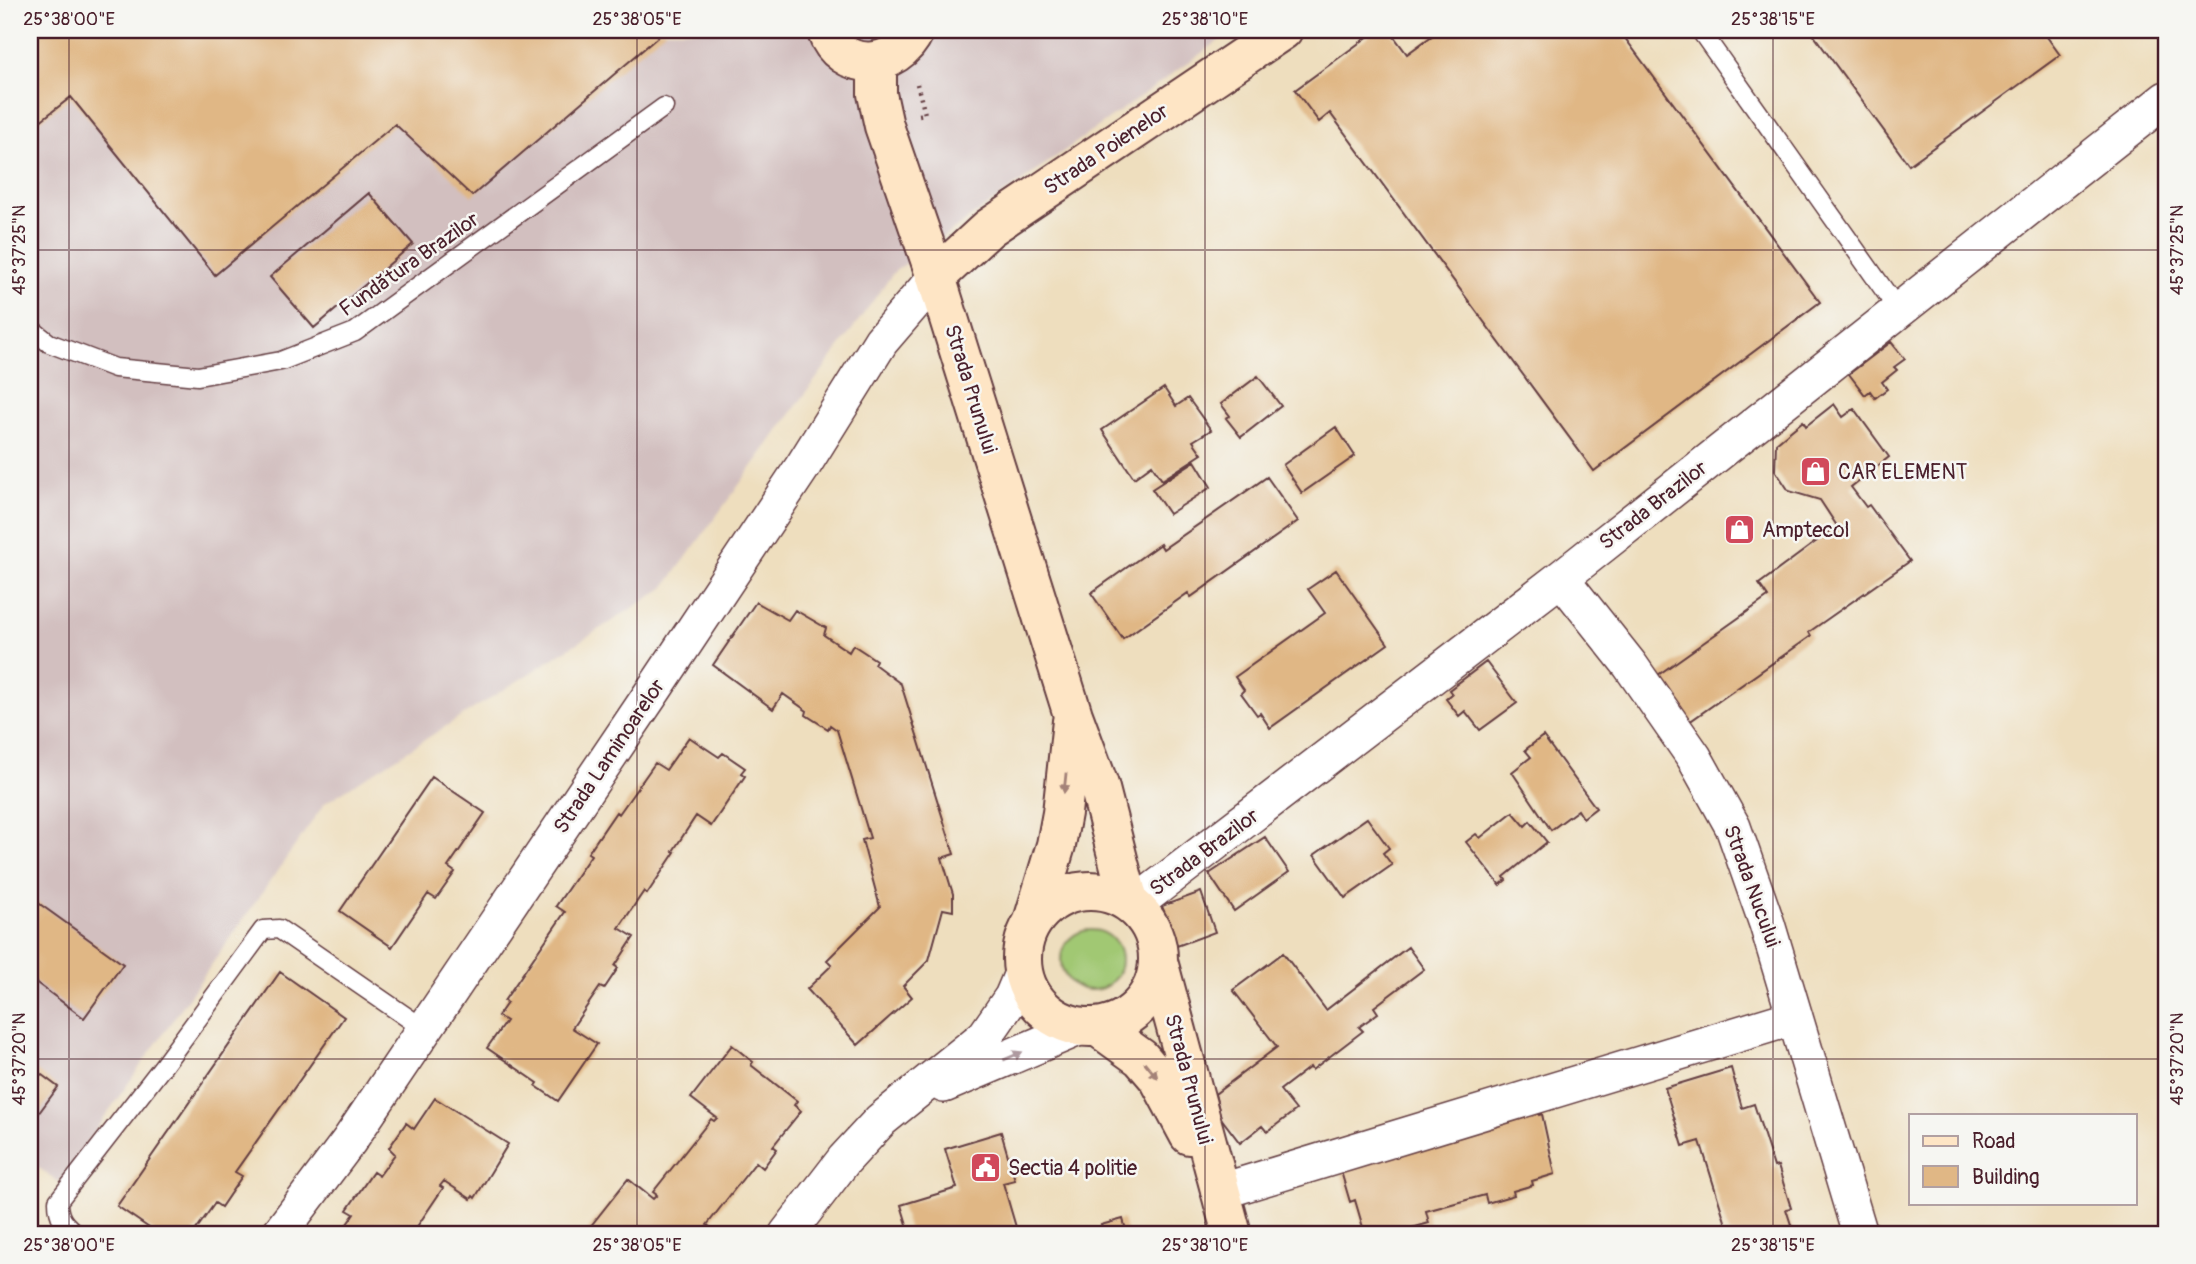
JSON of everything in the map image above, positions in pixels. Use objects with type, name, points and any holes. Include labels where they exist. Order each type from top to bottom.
[{"type":"street","points":[[826,30],[838,48],[849,57],[877,62],[902,50],[915,30]]},
{"type":"street","name":"Strada Poienelor","points":[[936,277],[989,228],[1283,30]]},
{"type":"street","name":"Strada Prunului","points":[[877,62],[877,94],[884,126],[936,277],[1073,715],[1099,785],[1131,904]]},
{"type":"street","name":"Strada Brazilor","points":[[1131,904],[1561,578],[2166,99]]},
{"type":"street","name":"Strada Laminoarelor","points":[[279,1234],[349,1142],[780,501],[881,341],[936,277]]},
{"type":"street","name":"Strada Nucului","points":[[1561,578],[1630,665],[1694,757],[1733,827],[1767,924],[1860,1234]]},
{"type":"street","name":"Strada Prunului","points":[[1033,920],[1056,845],[1073,715]]},
{"type":"street","points":[[905,1101],[1090,1027],[1116,1023],[1146,1000],[1159,965],[1154,933],[1146,918],[1131,904],[1109,892],[1088,890],[1067,894],[1048,905],[1033,920],[1025,936],[1021,954],[1030,992],[1043,1009],[1061,1021],[1090,1027]]},
{"type":"street","name":"Strada Prunului","points":[[1159,965],[1232,1234]]},
{"type":"street","points":[[787,1234],[844,1160],[881,1120],[985,1036],[1012,997],[1023,971]]},
{"type":"street","points":[[1219,1192],[1795,1017]]},
{"type":"street","name":"Strada Prunului","points":[[1090,1027],[1141,1058],[1158,1079],[1219,1192]]},
{"type":"lane","points":[[1700,30],[1899,311]]},
{"type":"lane","name":"Fundătura Brazilor","points":[[30,328],[49,343],[115,368],[198,376],[281,361],[355,332],[664,107]]},
{"type":"lane","points":[[76,1234],[62,1223],[58,1201],[163,1066],[263,930],[279,929],[424,1029]]},
{"type":"shaded area","points":[[30,30],[1234,30],[894,272],[664,588],[325,803],[59,1182],[30,1162]]},
{"type":"green space","points":[[1085,930],[1097,930],[1116,943],[1121,960],[1119,972],[1108,985],[1097,990],[1085,990],[1066,977],[1061,966],[1061,954],[1074,935]]},
{"type":"building","points":[[30,30],[666,30],[472,196],[395,124],[215,275],[71,97],[30,129]]},
{"type":"building","points":[[1377,30],[1389,30],[1407,54],[1440,30],[1619,30],[1820,302],[1594,471],[1330,113],[1319,122],[1295,90]]},
{"type":"building","points":[[1810,30],[2042,30],[2060,55],[1909,165]]},
{"type":"building","points":[[369,193],[413,244],[314,328],[270,277]]},
{"type":"building","points":[[1891,342],[1905,359],[1894,367],[1897,370],[1882,382],[1887,389],[1875,398],[1870,391],[1865,395],[1849,374]]},
{"type":"building","points":[[1258,376],[1281,406],[1241,437],[1226,418],[1230,416],[1221,404]]},
{"type":"building","points":[[1164,388],[1176,406],[1188,398],[1211,430],[1193,441],[1202,454],[1162,480],[1152,465],[1134,478],[1102,430]]},
{"type":"building","points":[[1834,404],[1843,417],[1854,409],[1889,457],[1851,487],[1866,507],[1869,505],[1910,561],[1809,632],[1811,636],[1689,722],[1658,675],[1768,597],[1759,584],[1837,526],[1820,500],[1789,491],[1775,470],[1776,443],[1803,421],[1806,426]]},
{"type":"building","points":[[1336,427],[1355,456],[1302,493],[1283,465]]},
{"type":"building","points":[[1195,461],[1211,487],[1169,514],[1152,489]]},
{"type":"building","points":[[1267,477],[1298,521],[1191,597],[1188,593],[1123,639],[1091,593],[1160,544],[1163,549]]},
{"type":"building","points":[[1336,570],[1388,644],[1270,728],[1241,693],[1244,690],[1235,677],[1325,613],[1308,589]]},
{"type":"building","points":[[756,602],[788,620],[795,610],[826,628],[824,635],[849,652],[853,645],[876,660],[874,664],[901,684],[954,854],[942,858],[953,894],[953,911],[943,909],[929,960],[903,986],[912,997],[858,1045],[807,989],[832,965],[827,960],[880,907],[862,840],[870,838],[837,730],[830,725],[828,729],[806,715],[807,711],[783,694],[773,709],[713,665]]},
{"type":"building","points":[[1486,662],[1517,703],[1480,730],[1465,711],[1459,716],[1446,699],[1452,694],[1449,690]]},
{"type":"building","points":[[1543,736],[1596,808],[1583,818],[1578,810],[1551,830],[1512,772],[1531,757],[1525,750]]},
{"type":"building","points":[[689,737],[719,757],[723,753],[745,768],[741,773],[745,776],[711,826],[696,816],[647,894],[644,891],[619,928],[634,937],[604,989],[600,987],[572,1028],[597,1044],[558,1101],[536,1086],[538,1083],[487,1048],[506,1021],[498,1016],[507,1003],[504,1001],[565,912],[556,906],[616,812],[619,814],[655,763],[666,770]]},
{"type":"building","points":[[432,777],[485,813],[448,867],[455,872],[436,899],[428,894],[392,947],[340,911]]},
{"type":"building","points":[[1513,812],[1525,826],[1530,821],[1547,842],[1504,877],[1506,880],[1500,885],[1466,842],[1476,834],[1480,838]]},
{"type":"building","points":[[1367,818],[1389,848],[1383,853],[1392,865],[1345,898],[1314,855]]},
{"type":"building","points":[[1265,837],[1289,872],[1234,911],[1209,874]]},
{"type":"building","points":[[1201,892],[1215,932],[1177,946],[1162,906]]},
{"type":"building","points":[[30,897],[123,964],[84,1018],[30,978]]},
{"type":"building","points":[[1408,947],[1424,969],[1374,1007],[1378,1013],[1359,1027],[1363,1031],[1312,1070],[1310,1067],[1280,1090],[1296,1110],[1267,1132],[1262,1126],[1240,1143],[1221,1118],[1215,1094],[1277,1047],[1233,990],[1283,953],[1326,1010]]},
{"type":"building","points":[[280,972],[344,1017],[235,1172],[242,1176],[221,1207],[215,1203],[193,1234],[158,1234],[117,1206]]},
{"type":"building","points":[[732,1045],[753,1062],[751,1065],[797,1101],[794,1105],[801,1111],[773,1146],[777,1149],[763,1168],[756,1162],[707,1225],[714,1230],[710,1234],[586,1232],[628,1179],[653,1199],[657,1195],[653,1192],[711,1119],[714,1121],[717,1118],[691,1098]]},
{"type":"building","points":[[30,1066],[58,1087],[30,1125]]},
{"type":"building","points":[[1731,1068],[1742,1108],[1754,1104],[1774,1167],[1778,1166],[1791,1208],[1786,1209],[1794,1234],[1729,1234],[1700,1141],[1683,1146],[1665,1088]]},
{"type":"building","points":[[435,1098],[508,1144],[475,1198],[473,1196],[471,1199],[444,1181],[440,1186],[443,1188],[412,1234],[340,1234],[354,1214],[347,1210],[373,1172],[379,1176],[395,1154],[389,1148],[406,1123],[414,1129]]},
{"type":"building","points":[[1537,1111],[1539,1115],[1542,1114],[1555,1174],[1532,1181],[1533,1185],[1513,1191],[1514,1195],[1487,1203],[1485,1195],[1426,1211],[1429,1223],[1412,1228],[1414,1234],[1356,1234],[1364,1231],[1355,1200],[1350,1202],[1340,1168]]},
{"type":"building","points":[[1001,1132],[1015,1180],[1003,1183],[1018,1234],[910,1234],[901,1205],[957,1188],[945,1149]]},
{"type":"building","points":[[1123,1219],[1127,1234],[1087,1234],[1102,1229],[1101,1225]]},
{"type":"place","name":"CAR ELEMENT","points":[[1815,472]]},
{"type":"place","name":"Amptecol","points":[[1739,530]]},
{"type":"place","name":"Sectia 4 politie","points":[[985,1168]]}]
